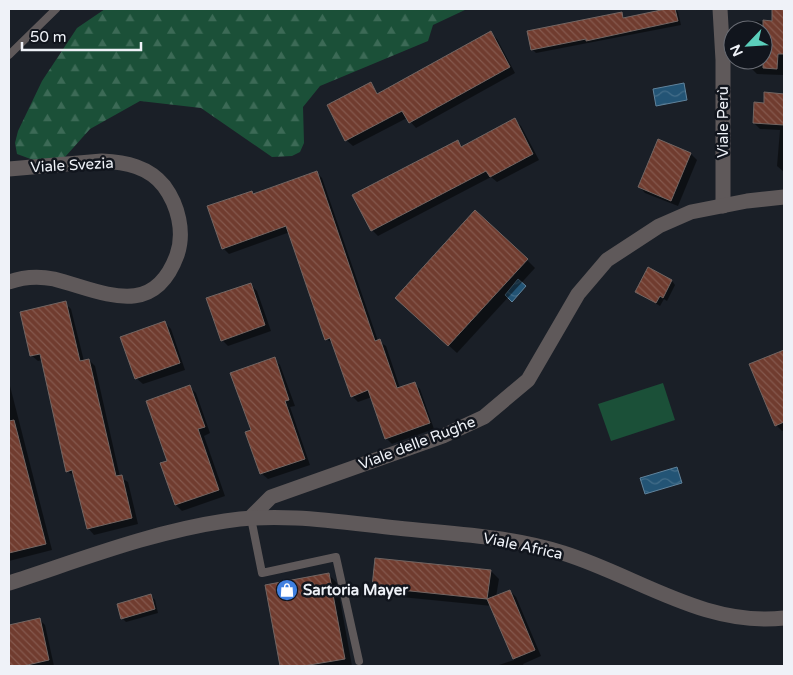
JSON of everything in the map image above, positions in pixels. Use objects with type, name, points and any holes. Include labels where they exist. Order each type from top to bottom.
[{"type":"street","name":"Viale Perù","points":[[720,9],[723,60],[723,206]]},
{"type":"street","name":"Viale Svezia","points":[[9,169],[102,161],[141,168],[153,175],[167,190],[176,209],[180,231],[178,249],[167,276],[152,289],[137,295],[114,297],[43,278],[22,278],[9,282]]},
{"type":"street","name":"Viale delle Rughe","points":[[251,517],[271,497],[443,436],[484,416],[528,380],[578,294],[607,260],[659,226],[691,212],[784,197]]},
{"type":"street","points":[[9,583],[168,531],[251,517]]},
{"type":"street","name":"Viale Africa","points":[[251,517],[301,518],[508,539],[563,553],[714,614],[754,618],[784,618]]},
{"type":"lane","points":[[9,55],[56,9]]},
{"type":"lane","points":[[251,517],[262,573],[336,558],[358,661]]},
{"type":"green space","points":[[105,9],[467,9],[433,25],[428,41],[320,86],[303,107],[304,143],[300,152],[292,156],[272,157],[201,108],[140,101],[90,129],[65,157],[36,161],[17,154],[15,143],[18,131],[42,81],[77,28]]},
{"type":"green space","points":[[663,383],[675,420],[611,441],[598,404]]},
{"type":"water","points":[[684,83],[687,100],[656,106],[653,89]]},
{"type":"water","points":[[518,279],[526,286],[512,302],[505,295]]},
{"type":"water","points":[[677,467],[682,483],[645,494],[640,478]]},
{"type":"building","points":[[666,9],[675,9],[678,21],[586,41],[586,39],[531,50],[527,31],[622,12],[623,18]]},
{"type":"building","points":[[772,9],[784,9],[784,54],[778,54],[777,69],[773,69]]},
{"type":"building","points":[[491,31],[510,67],[409,123],[402,111],[345,141],[327,105],[371,82],[377,94]]},
{"type":"building","points":[[764,92],[784,94],[784,125],[753,123],[754,102],[764,103]]},
{"type":"building","points":[[515,118],[533,154],[490,177],[486,171],[371,231],[352,195],[458,140],[461,147]]},
{"type":"building","points":[[658,139],[691,153],[671,201],[638,187]]},
{"type":"building","points":[[317,171],[375,341],[380,339],[397,388],[415,382],[430,423],[385,439],[368,390],[351,397],[330,338],[325,340],[286,226],[222,249],[207,206],[252,191],[253,194]]},
{"type":"building","points":[[475,210],[528,259],[448,346],[395,298]]},
{"type":"building","points":[[648,267],[672,280],[663,298],[660,296],[656,303],[635,292]]},
{"type":"building","points":[[251,283],[265,325],[221,341],[206,298]]},
{"type":"building","points":[[66,301],[80,361],[89,359],[116,476],[122,475],[132,518],[87,529],[72,470],[66,472],[40,354],[30,356],[20,312]]},
{"type":"building","points":[[165,321],[180,363],[135,379],[120,337]]},
{"type":"building","points":[[784,350],[784,422],[775,426],[749,364]]},
{"type":"building","points":[[275,357],[289,400],[285,401],[305,459],[260,474],[245,432],[251,430],[230,373]]},
{"type":"building","points":[[190,385],[205,427],[198,429],[219,490],[175,505],[160,463],[167,461],[146,401]]},
{"type":"building","points":[[14,420],[46,544],[9,553],[9,421]]},
{"type":"building","points":[[375,558],[491,570],[487,599],[372,587]]},
{"type":"building","points":[[329,573],[345,659],[303,666],[280,666],[265,585]]},
{"type":"building","points":[[510,590],[535,650],[513,659],[487,599]]},
{"type":"building","points":[[151,594],[155,609],[121,619],[117,604]]},
{"type":"building","points":[[40,618],[49,660],[23,666],[9,666],[9,625]]},
{"type":"place","name":"Sartoria Mayer","points":[[287,590]]}]
